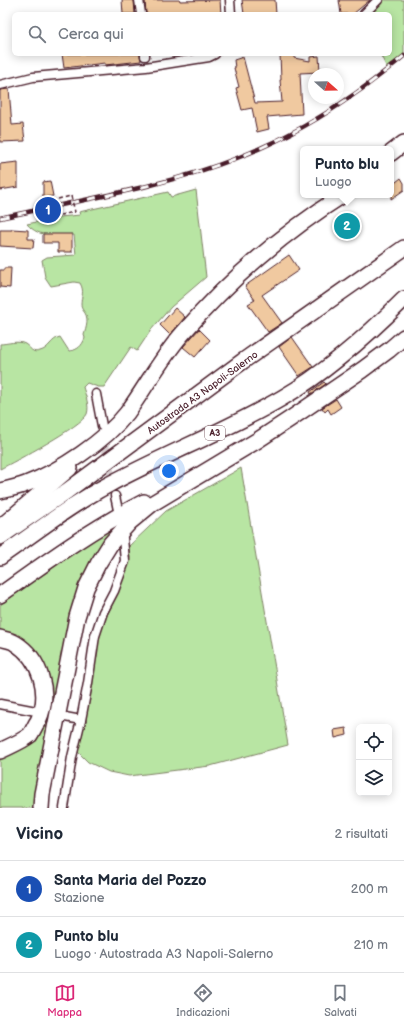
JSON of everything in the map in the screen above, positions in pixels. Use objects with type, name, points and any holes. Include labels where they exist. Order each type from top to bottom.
[{"type":"highway","points":[[394,151],[404,143]]},
{"type":"highway","points":[[394,162],[404,155]]},
{"type":"highway","points":[[0,527],[47,489],[105,429],[127,413],[168,350],[205,308],[255,260],[334,198]]},
{"type":"highway","points":[[324,207],[338,198]]},
{"type":"highway","name":"Autostrada A3 Napoli-Salerno","points":[[0,537],[78,483],[238,365],[404,248]]},
{"type":"highway","name":"A3","points":[[0,558],[61,515],[107,486],[234,424],[283,398],[319,375],[363,338],[404,299]]},
{"type":"highway","points":[[41,808],[42,794],[77,617],[86,588],[98,564],[112,543],[130,522],[152,503],[258,440],[290,419],[373,362],[404,337]]},
{"type":"highway","points":[[0,491],[26,484],[59,468],[90,448],[105,429]]},
{"type":"highway","points":[[0,595],[62,551],[105,524],[135,506],[210,468]]},
{"type":"highway","points":[[0,638],[14,642],[29,655],[40,672],[44,694],[42,713],[31,734],[16,744],[0,750]]},
{"type":"street","points":[[139,0],[141,12]]},
{"type":"street","points":[[230,0],[231,12]]},
{"type":"street","points":[[366,12],[378,0]]},
{"type":"street","points":[[0,85],[32,77],[146,67],[211,56]]},
{"type":"street","points":[[96,394],[105,429]]},
{"type":"street","points":[[115,496],[118,510]]},
{"type":"street","points":[[64,808],[72,757],[88,683],[95,636],[103,612],[114,591],[125,561],[123,538]]},
{"type":"street","points":[[0,704],[36,711]]},
{"type":"street","points":[[65,717],[81,720]]},
{"type":"path","points":[[58,199],[71,196],[75,212],[60,215]]},
{"type":"green space","points":[[383,0],[404,0],[404,55],[387,68],[381,56],[392,56],[392,12],[372,12]]},
{"type":"green space","points":[[196,190],[206,277],[171,307],[151,330],[137,351],[131,347],[104,387],[98,387],[87,383],[83,387],[87,400],[88,411],[82,420],[61,435],[0,469],[0,344],[16,342],[22,343],[33,351],[37,352],[43,350],[54,340],[60,337],[69,351],[77,349],[82,343],[85,338],[84,335],[87,324],[87,318],[81,306],[83,291],[80,283],[74,282],[51,286],[45,277],[42,260],[47,257],[76,255],[74,235],[43,234],[32,229],[27,224],[60,217],[80,215],[79,212],[168,192],[171,197]]},
{"type":"green space","points":[[241,468],[288,745],[210,766],[129,776],[109,772],[88,762],[77,751],[92,688],[99,632],[116,597],[130,558],[129,546],[166,511]]},
{"type":"green space","points":[[111,527],[116,529],[95,560],[37,808],[0,808],[0,756],[45,718],[51,705],[51,689],[46,670],[0,634],[0,605]]},
{"type":"building","points":[[122,0],[134,0],[135,12],[123,12]]},
{"type":"building","points":[[145,0],[220,0],[221,12],[146,12]]},
{"type":"building","points":[[242,0],[275,0],[276,12],[244,12]]},
{"type":"building","points":[[339,0],[370,0],[355,12],[341,12]]},
{"type":"building","points":[[62,56],[140,56],[141,61],[105,65],[105,63],[64,68]]},
{"type":"building","points":[[280,56],[294,56],[294,58],[310,61],[310,57],[319,56],[320,68],[308,68],[308,73],[300,73],[302,114],[267,117],[269,129],[257,132],[252,108],[242,110],[236,88],[239,87],[234,68],[234,60],[243,57],[255,103],[282,102]]},
{"type":"building","points":[[9,89],[12,125],[23,124],[25,141],[0,142],[0,90]]},
{"type":"building","points":[[18,162],[18,187],[0,190],[0,164]]},
{"type":"building","points":[[401,178],[404,183],[404,190],[394,197],[394,184]]},
{"type":"building","points":[[50,181],[53,196],[43,198],[43,182]]},
{"type":"building","points":[[349,215],[358,228],[345,237],[336,225]]},
{"type":"building","points":[[0,230],[28,230],[28,239],[34,239],[33,248],[0,246]]},
{"type":"building","points":[[43,234],[72,234],[72,252],[58,252],[58,243],[43,243]]},
{"type":"building","points":[[289,255],[299,270],[262,295],[282,323],[268,332],[248,304],[255,300],[245,286]]},
{"type":"building","points":[[4,268],[11,268],[10,288],[0,287],[0,270],[4,270]]},
{"type":"building","points":[[175,308],[185,317],[170,335],[160,325]]},
{"type":"building","points":[[199,329],[210,340],[195,357],[183,347]]},
{"type":"building","points":[[292,337],[313,367],[299,376],[279,347]]},
{"type":"building","points":[[324,382],[326,384],[311,394],[310,392]]},
{"type":"building","points":[[336,399],[341,407],[331,414],[328,409],[325,412],[322,408]]},
{"type":"building","points":[[346,728],[347,735],[335,738],[334,730]]},
{"type":"tunnel","points":[[103,434],[113,486]]},
{"type":"railway","points":[[0,218],[179,178],[252,152],[328,112],[404,56]]},
{"type":"place","name":"Santa Maria del Pozzo","points":[[48,210]]},
{"type":"place","name":"Punto blu","points":[[347,226]]}]
